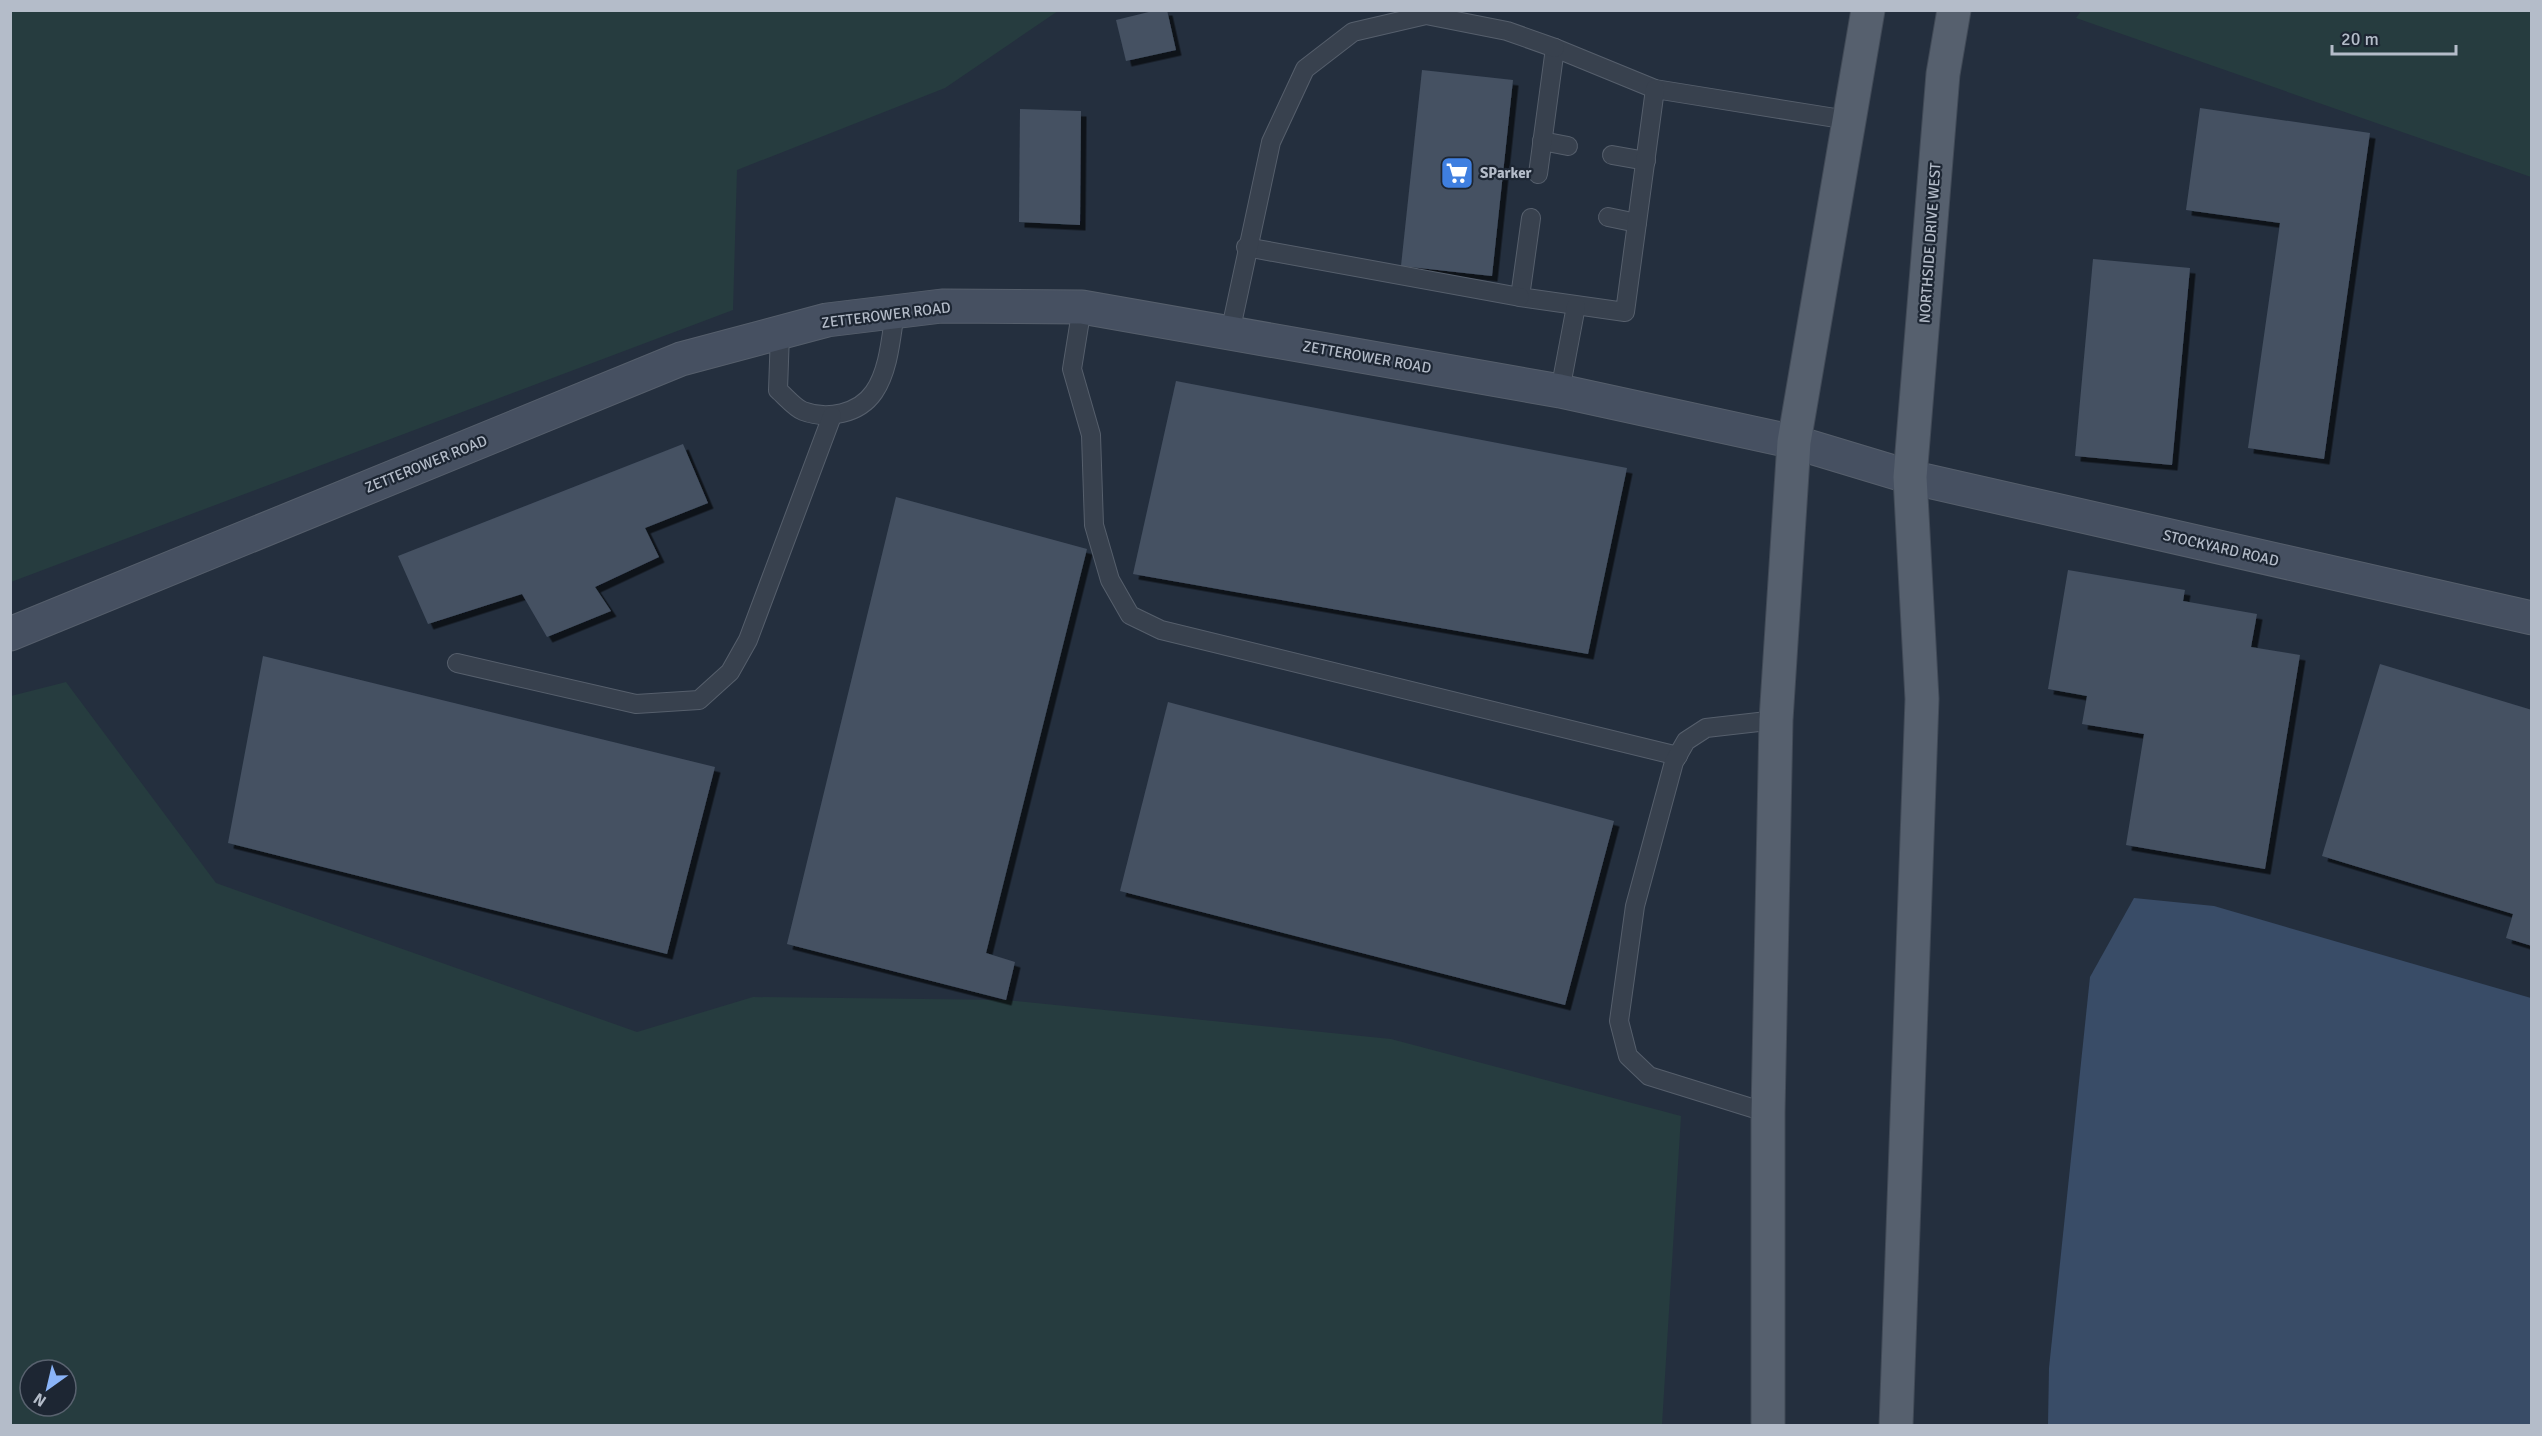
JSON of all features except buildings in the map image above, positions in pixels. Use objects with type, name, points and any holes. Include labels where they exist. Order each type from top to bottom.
[{"type":"main road","points":[[1768,1425],[1768,1113],[1776,720],[1794,442],[1868,10]]},
{"type":"main road","name":"NORTHSIDE DRIVE WEST","points":[[1896,1425],[1922,699],[1910,477],[1943,74],[1954,10]]},
{"type":"street","name":"ZETTEROWER ROAD","points":[[10,634],[681,358],[827,320],[942,306],[1082,307],[1560,391],[1794,442],[1910,477]]},
{"type":"street","name":"STOCKYARD ROAD","points":[[1910,477],[2532,618]]},
{"type":"lane","points":[[1230,333],[1246,247],[1270,142],[1305,69],[1353,32],[1426,15],[1507,31],[1556,48],[1655,89],[1848,120]]},
{"type":"lane","points":[[1538,174],[1556,48]]},
{"type":"lane","points":[[1246,247],[1520,297],[1625,312],[1655,89]]},
{"type":"lane","points":[[1542,141],[1568,146]]},
{"type":"lane","points":[[1612,154],[1646,161]]},
{"type":"lane","points":[[1608,217],[1637,223]]},
{"type":"lane","points":[[1520,297],[1531,218]]},
{"type":"lane","points":[[1560,391],[1576,306]]},
{"type":"lane","points":[[1082,307],[1072,369],[1091,435],[1094,525],[1110,580],[1130,615],[1161,630],[1420,691],[1678,756]]},
{"type":"lane","points":[[780,333],[778,390],[802,411],[832,416],[857,409],[874,392],[886,365],[895,312]]},
{"type":"lane","points":[[457,663],[636,704],[699,700],[730,672],[748,640],[832,416]]},
{"type":"lane","points":[[1768,1113],[1649,1077],[1628,1056],[1619,1020],[1635,906],[1678,756],[1686,741],[1706,728],[1776,720]]},
{"type":"green space","points":[[11,10],[1058,11],[945,88],[737,170],[733,310],[11,582]]},
{"type":"green space","points":[[2081,11],[2531,11],[2531,177],[2076,18]]},
{"type":"green space","points":[[66,682],[216,883],[637,1032],[753,997],[1006,1000],[1391,1039],[1681,1116],[1662,1425],[11,1425],[11,696]]},
{"type":"water","points":[[2134,898],[2214,906],[2531,998],[2531,1425],[2048,1425],[2049,1368],[2090,977]]},
{"type":"place","name":"SParker","points":[[1457,173]]}]
